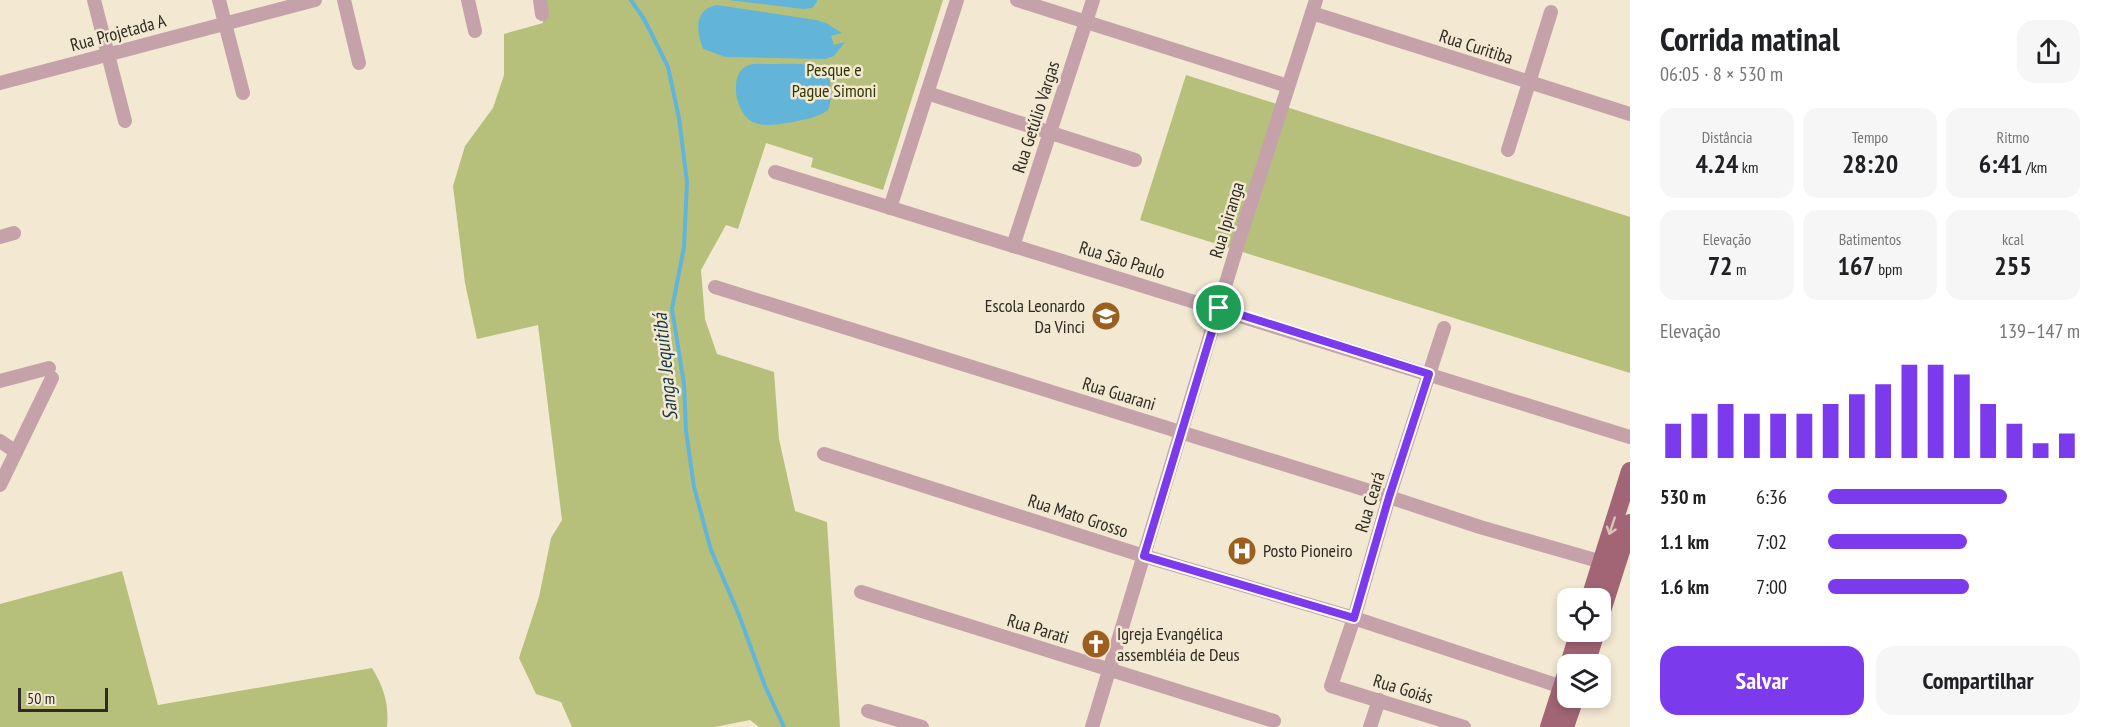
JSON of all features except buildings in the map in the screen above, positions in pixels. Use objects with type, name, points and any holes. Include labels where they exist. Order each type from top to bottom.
[{"type":"main road","points":[[1605,588],[1630,471]]},
{"type":"main road","points":[[1596,588],[1630,523]]},
{"type":"main road","points":[[1549,727],[1559,708]]},
{"type":"main road","points":[[1565,727],[1567,708]]},
{"type":"street","points":[[94,0],[125,122]]},
{"type":"street","points":[[219,0],[243,93]]},
{"type":"street","name":"Rua Projetada A","points":[[0,82],[315,0]]},
{"type":"street","points":[[344,0],[359,63]]},
{"type":"street","points":[[468,0],[475,31]]},
{"type":"street","points":[[540,0],[542,14]]},
{"type":"street","points":[[890,208],[957,0]]},
{"type":"street","points":[[1017,0],[1288,86]]},
{"type":"street","name":"Rua Getúlio Vargas","points":[[1013,246],[1093,0]]},
{"type":"street","name":"Rua Curitiba","points":[[1314,7],[1529,82],[1630,114]]},
{"type":"street","name":"Rua Ipiranga","points":[[1092,727],[1219,308],[1314,7]]},
{"type":"street","points":[[1508,150],[1551,12]]},
{"type":"street","points":[[927,93],[1135,160]]},
{"type":"street","name":"Rua São Paulo","points":[[775,172],[1630,437]]},
{"type":"street","points":[[0,237],[14,233]]},
{"type":"street","name":"Rua Guarani","points":[[715,288],[1480,527],[1609,564]]},
{"type":"street","name":"Rua Ceará","points":[[1331,686],[1444,328]]},
{"type":"street","points":[[0,381],[51,373],[0,485]]},
{"type":"street","points":[[0,441],[16,452]]},
{"type":"street","name":"Rua Mato Grosso","points":[[824,454],[1144,556],[1354,618],[1557,687]]},
{"type":"street","name":"Rua Parati","points":[[861,592],[1274,721]]},
{"type":"street","name":"Rua Goiás","points":[[1331,686],[1464,727]]},
{"type":"street","points":[[1370,727],[1379,700]]},
{"type":"street","points":[[868,711],[922,727]]},
{"type":"green space","name":"Pesque e Pague Simoni","points":[[540,0],[943,0],[883,190],[811,167],[813,158],[766,143],[738,229],[726,225],[701,270],[705,319],[717,354],[774,372],[779,439],[795,511],[827,522],[840,727],[759,727],[750,720],[715,727],[572,727],[561,702],[536,694],[519,658],[539,597],[551,538],[562,520],[538,325],[477,339],[465,283],[453,186],[465,146],[493,108],[504,75],[504,34],[543,23]]},
{"type":"green space","points":[[1186,75],[1630,217],[1630,373],[1140,220]]},
{"type":"green space","points":[[122,571],[158,705],[372,668],[385,696],[387,727],[0,727],[0,604]]},
{"type":"water","points":[[728,0],[817,0],[817,2],[812,8],[803,9]]},
{"type":"water","points":[[717,5],[816,20],[842,33],[831,36],[834,45],[845,42],[834,56],[825,59],[726,57],[703,49],[699,35],[699,22],[704,11]]},
{"type":"water","points":[[756,64],[808,65],[829,73],[831,97],[828,110],[811,118],[779,124],[760,124],[748,119],[736,94],[738,76],[742,69]]},
{"type":"waterway","name":"Sanga Jequitibá","points":[[631,0],[644,19],[668,67],[679,118],[687,182],[684,247],[672,309],[684,384],[686,431],[694,487],[711,550],[739,615],[765,686],[784,727]]},
{"type":"place","name":"Escola Leonardo Da Vinci","points":[[1106,316]]},
{"type":"place","name":"Posto Pioneiro","points":[[1242,551]]},
{"type":"place","name":"Igreja Evangélica assembléia de Deus","points":[[1096,644]]},
{"type":"route","points":[[1219,308],[1429,374],[1389,497],[1354,618],[1144,556],[1219,308]]}]
